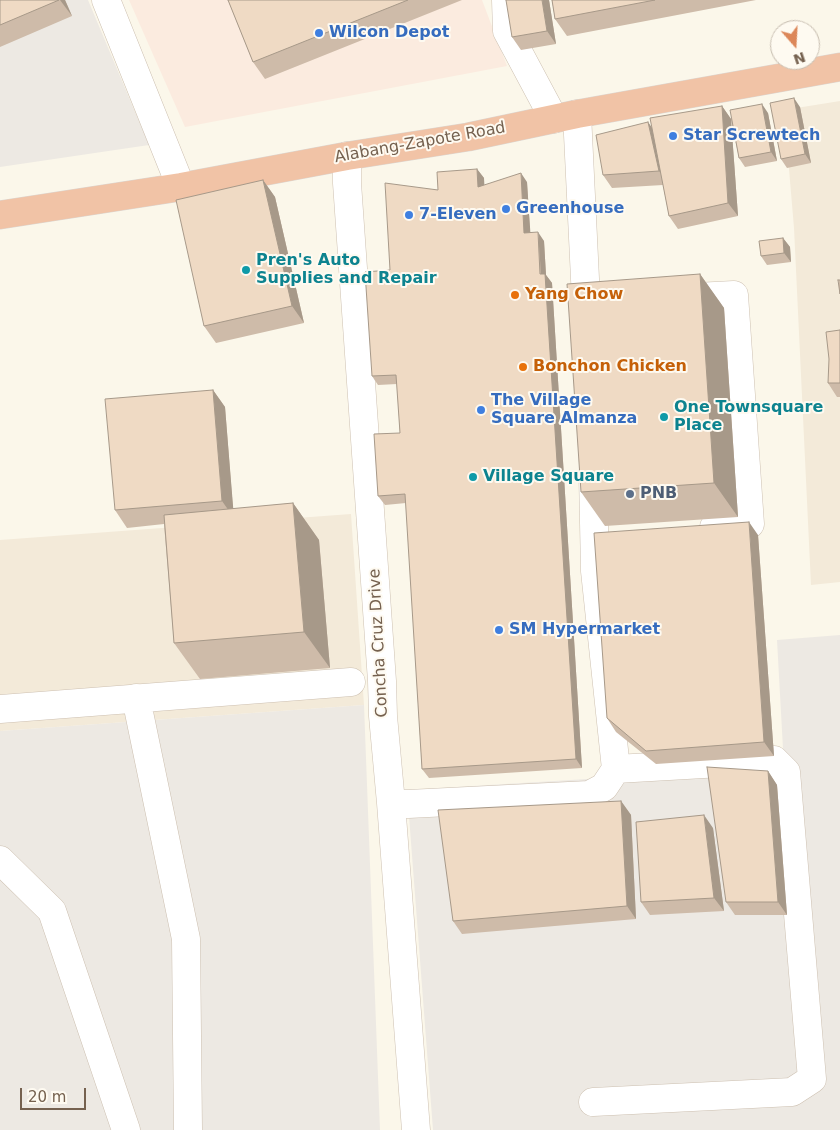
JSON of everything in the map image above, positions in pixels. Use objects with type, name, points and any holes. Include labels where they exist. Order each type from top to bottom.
[{"type":"highway","name":"Alabang-Zapote Road","points":[[0,215],[181,187],[840,67]]},
{"type":"street","points":[[106,0],[181,187]]},
{"type":"street","points":[[506,0],[507,30],[566,117],[596,303],[588,348]]},
{"type":"street","name":"Concha Cruz Drive","points":[[347,156],[347,183],[383,716],[416,1130]]},
{"type":"street","points":[[655,300],[734,295],[750,524],[692,529]]},
{"type":"street","points":[[391,803],[417,804],[589,796],[604,787],[616,769],[600,570],[605,536],[592,445]]},
{"type":"street","points":[[0,709],[352,682]]},
{"type":"street","points":[[136,698],[186,939],[188,1130]]},
{"type":"street","points":[[593,1102],[792,1092],[812,1080],[786,772],[774,760],[616,769]]},
{"type":"street","points":[[0,860],[52,912],[126,1130]]},
{"type":"shaded area","points":[[0,0],[88,0],[149,145],[0,167]]},
{"type":"shaded area","name":"Wilcon Depot","points":[[129,0],[482,0],[507,66],[185,127]]},
{"type":"shaded area","points":[[840,101],[840,582],[811,585],[794,228],[784,110]]},
{"type":"shaded area","points":[[351,514],[364,705],[0,731],[0,540]]},
{"type":"shaded area","points":[[840,635],[840,1130],[433,1130],[407,790],[784,767],[777,640]]},
{"type":"shaded area","points":[[364,705],[380,1130],[0,1130],[0,731]]},
{"type":"building","points":[[0,0],[59,0],[0,25]]},
{"type":"building","points":[[228,0],[408,0],[253,62]]},
{"type":"building","points":[[506,0],[542,0],[547,31],[512,37]]},
{"type":"building","points":[[552,0],[655,0],[555,19]]},
{"type":"building","points":[[794,98],[805,154],[781,159],[770,103]]},
{"type":"building","points":[[762,104],[771,152],[739,158],[730,110]]},
{"type":"building","points":[[722,106],[728,203],[669,216],[650,118]]},
{"type":"building","points":[[648,122],[659,171],[603,175],[596,135]]},
{"type":"building","name":"Village Square","points":[[477,169],[478,187],[521,173],[524,233],[538,232],[540,274],[545,274],[576,759],[422,769],[405,494],[378,496],[374,434],[400,433],[396,375],[372,376],[365,272],[390,270],[385,183],[438,190],[437,172]]},
{"type":"building","name":"Pren's Auto Supplies and Repair","points":[[263,180],[292,306],[204,326],[176,200]]},
{"type":"building","points":[[783,238],[784,253],[761,256],[759,241]]},
{"type":"building","name":"One Townsquare Place","points":[[700,274],[714,483],[581,492],[567,284]]},
{"type":"building","points":[[840,330],[840,383],[828,383],[829,359],[826,332]]},
{"type":"building","points":[[213,390],[222,501],[115,510],[105,399]]},
{"type":"building","points":[[293,503],[304,632],[174,643],[164,515]]},
{"type":"building","points":[[749,522],[764,742],[646,751],[607,718],[594,533]]},
{"type":"building","points":[[707,767],[768,771],[778,902],[726,902]]},
{"type":"building","points":[[621,801],[627,906],[453,921],[438,810]]},
{"type":"building","points":[[704,815],[714,898],[641,902],[636,822]]},
{"type":"place","name":"Wilcon Depot","points":[[319,33]]},
{"type":"place","name":"Star Screwtech","points":[[673,136]]},
{"type":"place","name":"Greenhouse","points":[[506,209]]},
{"type":"place","name":"7-Eleven","points":[[409,215]]},
{"type":"place","name":"Pren's Auto Supplies and Repair","points":[[246,270]]},
{"type":"place","name":"Yang Chow","points":[[515,295]]},
{"type":"place","name":"Bonchon Chicken","points":[[523,367]]},
{"type":"place","name":"The Village Square Almanza","points":[[481,410]]},
{"type":"place","name":"One Townsquare Place","points":[[664,417]]},
{"type":"place","name":"Village Square","points":[[473,477]]},
{"type":"place","name":"PNB","points":[[630,494]]},
{"type":"place","name":"SM Hypermarket","points":[[499,630]]}]
